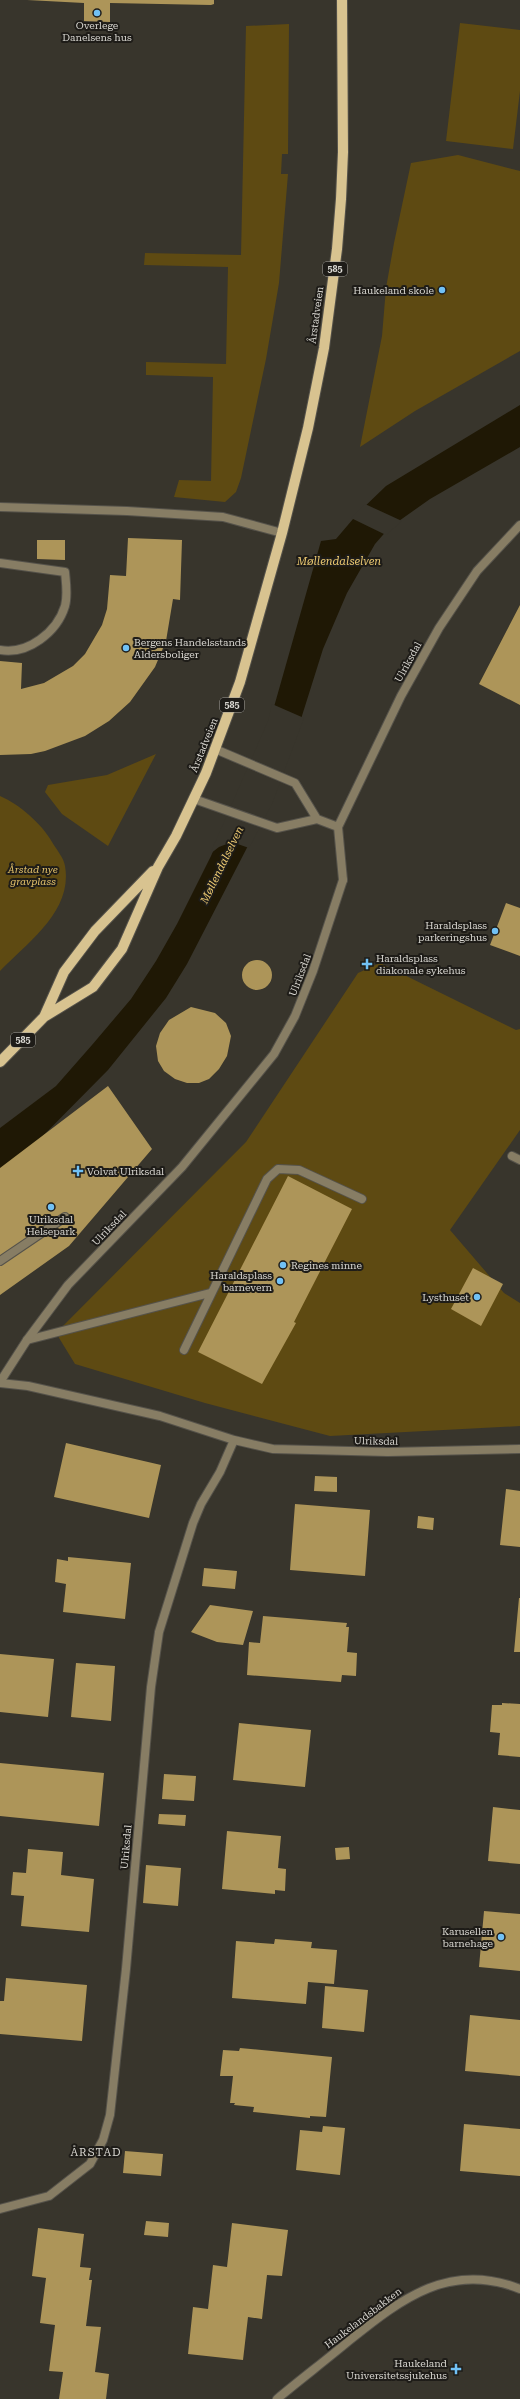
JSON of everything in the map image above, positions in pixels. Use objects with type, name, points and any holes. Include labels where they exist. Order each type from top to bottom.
[{"type":"main road","name":"Årstadveien","points":[[0,1062],[44,1017],[93,987],[122,949],[158,867],[194,799],[240,682],[282,533],[317,383],[337,249],[343,152],[342,0]]},
{"type":"main road","name":"Årstadveien","points":[[44,1017],[64,972],[95,930],[158,867]]},
{"type":"street","points":[[0,507],[127,511],[223,517],[282,533]]},
{"type":"street","name":"Ulriksdal","points":[[520,525],[477,571],[439,628],[401,696],[338,827],[343,880],[314,971],[295,1016],[274,1054],[182,1167],[68,1285],[27,1340],[0,1382],[28,1386],[160,1416],[234,1440],[273,1449],[388,1452],[520,1449]]},
{"type":"street","points":[[0,562],[65,572],[67,590],[64,606],[58,621],[48,634],[35,643],[19,649],[0,650]]},
{"type":"street","points":[[215,748],[295,783],[318,819]]},
{"type":"street","points":[[194,799],[277,828],[318,819],[338,827]]},
{"type":"street","points":[[512,1156],[520,1160]]},
{"type":"street","points":[[184,1350],[210,1293],[267,1179],[278,1169],[299,1170],[362,1199]]},
{"type":"street","points":[[0,1261],[65,1217]]},
{"type":"street","points":[[27,1340],[210,1293]]},
{"type":"street","name":"Ulriksdal","points":[[0,2209],[49,2196],[90,2164],[103,2140],[110,2115],[126,1969],[151,1687],[159,1632],[193,1523],[201,1504],[220,1472],[234,1440]]},
{"type":"street","name":"Haukelandsbakken","points":[[276,2399],[384,2313],[409,2296],[437,2284],[463,2278],[484,2280],[520,2289]]},
{"type":"green space","points":[[460,23],[520,30],[520,91],[513,149],[446,141]]},
{"type":"green space","points":[[289,24],[288,154],[282,154],[281,174],[288,174],[279,283],[266,359],[241,478],[236,492],[225,502],[174,497],[179,480],[211,481],[213,377],[146,375],[146,362],[226,364],[228,267],[144,265],[145,253],[241,255],[246,26]]},
{"type":"green space","points":[[458,155],[520,171],[520,351],[415,411],[360,447],[382,336],[386,288],[394,243],[411,163]]},
{"type":"green space","points":[[156,754],[108,846],[62,814],[45,792],[48,785],[107,775]]},
{"type":"green space","name":"Årstad nye gravplass","points":[[0,796],[22,809],[48,835],[62,857],[65,866],[66,882],[62,897],[46,924],[35,937],[0,971]]},
{"type":"green space","points":[[380,963],[516,1030],[520,1029],[520,1130],[450,1230],[504,1293],[520,1303],[520,1426],[330,1436],[205,1403],[75,1364],[56,1333],[246,1142],[358,973]]},
{"type":"water","name":"Møllendalselven","points":[[520,405],[520,447],[430,499],[389,528],[375,544],[347,593],[323,649],[295,738],[270,803],[187,964],[166,998],[108,1070],[21,1158],[0,1173],[0,1128],[56,1086],[92,1045],[131,999],[156,961],[177,924],[211,856],[270,721],[321,541],[336,539],[359,512],[386,486]]},
{"type":"pier","points":[[365,504],[402,521],[386,535],[351,518]]},
{"type":"pier","points":[[272,704],[304,718],[272,804],[249,848],[232,842],[219,847],[210,854],[268,721]]},
{"type":"building","name":"Overlege Danelsens hus","points":[[27,0],[214,0],[214,4],[110,3],[110,22],[84,21],[84,3]]},
{"type":"building","name":"Bergens Handelsstands Aldersboliger","points":[[128,538],[182,540],[180,600],[173,599],[166,641],[155,667],[130,702],[109,721],[85,736],[45,751],[31,754],[0,755],[0,661],[22,663],[21,689],[44,683],[73,666],[85,654],[102,625],[107,609],[110,575],[126,576]]},
{"type":"building","points":[[37,540],[65,540],[65,560],[37,559]]},
{"type":"building","points":[[520,605],[520,705],[479,684]]},
{"type":"building","points":[[506,903],[520,908],[520,956],[490,945]]},
{"type":"building","points":[[257,960],[267,965],[272,975],[267,985],[257,990],[247,985],[242,975],[247,965]]},
{"type":"building","points":[[191,1007],[215,1013],[226,1023],[231,1036],[227,1056],[219,1069],[209,1079],[199,1083],[187,1083],[175,1079],[164,1071],[158,1061],[156,1046],[160,1033],[169,1020]]},
{"type":"building","name":"Ulriksdal Helsepark","points":[[108,1086],[152,1149],[69,1246],[0,1295],[0,1168]]},
{"type":"building","name":"Regines minne","points":[[288,1176],[352,1209],[294,1322],[296,1323],[262,1384],[198,1352]]},
{"type":"building","name":"Lysthuset","points":[[473,1268],[503,1284],[481,1326],[451,1309]]},
{"type":"building","points":[[66,1443],[161,1465],[149,1518],[54,1497]]},
{"type":"building","points":[[315,1476],[337,1477],[337,1492],[314,1491]]},
{"type":"building","points":[[506,1489],[520,1491],[520,1547],[500,1545]]},
{"type":"building","points":[[295,1504],[370,1510],[365,1576],[290,1570]]},
{"type":"building","points":[[418,1516],[434,1518],[433,1530],[417,1528]]},
{"type":"building","points":[[68,1557],[131,1563],[125,1619],[63,1612],[66,1584],[55,1582],[57,1559],[68,1561]]},
{"type":"building","points":[[204,1568],[237,1571],[235,1589],[202,1586]]},
{"type":"building","points":[[519,1598],[520,1652],[514,1652]]},
{"type":"building","points":[[210,1605],[253,1611],[243,1645],[217,1642],[191,1632]]},
{"type":"building","points":[[263,1616],[347,1623],[346,1627],[349,1627],[347,1652],[357,1653],[356,1676],[342,1675],[341,1682],[247,1675],[249,1642],[260,1643]]},
{"type":"building","points":[[0,1654],[54,1659],[48,1717],[0,1712]]},
{"type":"building","points":[[76,1663],[115,1666],[111,1721],[71,1717]]},
{"type":"building","points":[[502,1703],[520,1704],[520,1757],[498,1755],[500,1733],[490,1732],[492,1705],[502,1705]]},
{"type":"building","points":[[239,1723],[311,1730],[305,1787],[233,1780]]},
{"type":"building","points":[[0,1763],[104,1773],[99,1826],[0,1816]]},
{"type":"building","points":[[164,1774],[196,1776],[194,1801],[162,1799]]},
{"type":"building","points":[[493,1807],[520,1810],[520,1864],[488,1861]]},
{"type":"building","points":[[159,1814],[186,1815],[185,1826],[158,1824]]},
{"type":"building","points":[[227,1831],[281,1836],[278,1868],[286,1869],[285,1891],[275,1890],[275,1894],[222,1889]]},
{"type":"building","points":[[349,1847],[350,1859],[336,1860],[335,1848]]},
{"type":"building","points":[[28,1849],[63,1852],[61,1875],[94,1879],[89,1932],[21,1926],[24,1896],[11,1895],[13,1872],[26,1873]]},
{"type":"building","points":[[146,1865],[181,1868],[178,1906],[143,1903]]},
{"type":"building","points":[[484,1911],[520,1914],[520,1971],[479,1967]]},
{"type":"building","points":[[275,1939],[312,1942],[311,1948],[337,1950],[334,1984],[308,1982],[306,2004],[232,1998],[236,1941],[274,1944]]},
{"type":"building","points":[[6,1978],[87,1985],[82,2041],[0,2034],[0,2001],[4,2001]]},
{"type":"building","points":[[325,1986],[368,1990],[364,2032],[322,2028]]},
{"type":"building","points":[[470,2015],[520,2020],[520,2076],[465,2071]]},
{"type":"building","points":[[240,2048],[332,2057],[326,2117],[310,2116],[310,2118],[253,2112],[254,2107],[234,2105],[235,2103],[230,2103],[233,2076],[220,2076],[223,2050],[239,2051]]},
{"type":"building","points":[[464,2124],[520,2129],[520,2176],[460,2171]]},
{"type":"building","points":[[323,2126],[345,2128],[340,2175],[296,2170],[300,2130],[322,2132]]},
{"type":"building","points":[[125,2151],[163,2154],[161,2176],[123,2173]]},
{"type":"building","points":[[146,2221],[169,2223],[168,2237],[144,2235]]},
{"type":"building","points":[[232,2223],[288,2230],[282,2276],[267,2275],[262,2319],[248,2317],[243,2360],[188,2354],[193,2307],[208,2309],[213,2265],[227,2267]]},
{"type":"building","points":[[38,2228],[84,2234],[80,2267],[91,2268],[89,2280],[92,2280],[86,2326],[101,2327],[95,2372],[109,2374],[106,2399],[59,2399],[63,2372],[49,2371],[55,2325],[40,2323],[46,2278],[32,2276]]},
{"type":"place","name":"Overlege Danelsens hus","points":[[97,13]]},
{"type":"place","name":"Haukeland skole","points":[[442,290]]},
{"type":"place","name":"Bergens Handelsstands Aldersboliger","points":[[126,648]]},
{"type":"place","name":"Haraldsplass parkeringshus","points":[[495,931]]},
{"type":"place","name":"Haraldsplass diakonale sykehus","points":[[367,964]]},
{"type":"place","name":"Volvat Ulriksdal","points":[[78,1171]]},
{"type":"place","name":"Ulriksdal Helsepark","points":[[51,1207]]},
{"type":"place","name":"Regines minne","points":[[283,1265]]},
{"type":"place","name":"Haraldsplass barnevern","points":[[280,1281]]},
{"type":"place","name":"Lysthuset","points":[[477,1297]]},
{"type":"place","name":"Karusellen barnehage","points":[[501,1937]]},
{"type":"place","name":"Haukeland Universitetssjukehus","points":[[456,2369]]},
{"type":"district","name":"ÅRSTAD","points":[[96,2152]]}]
